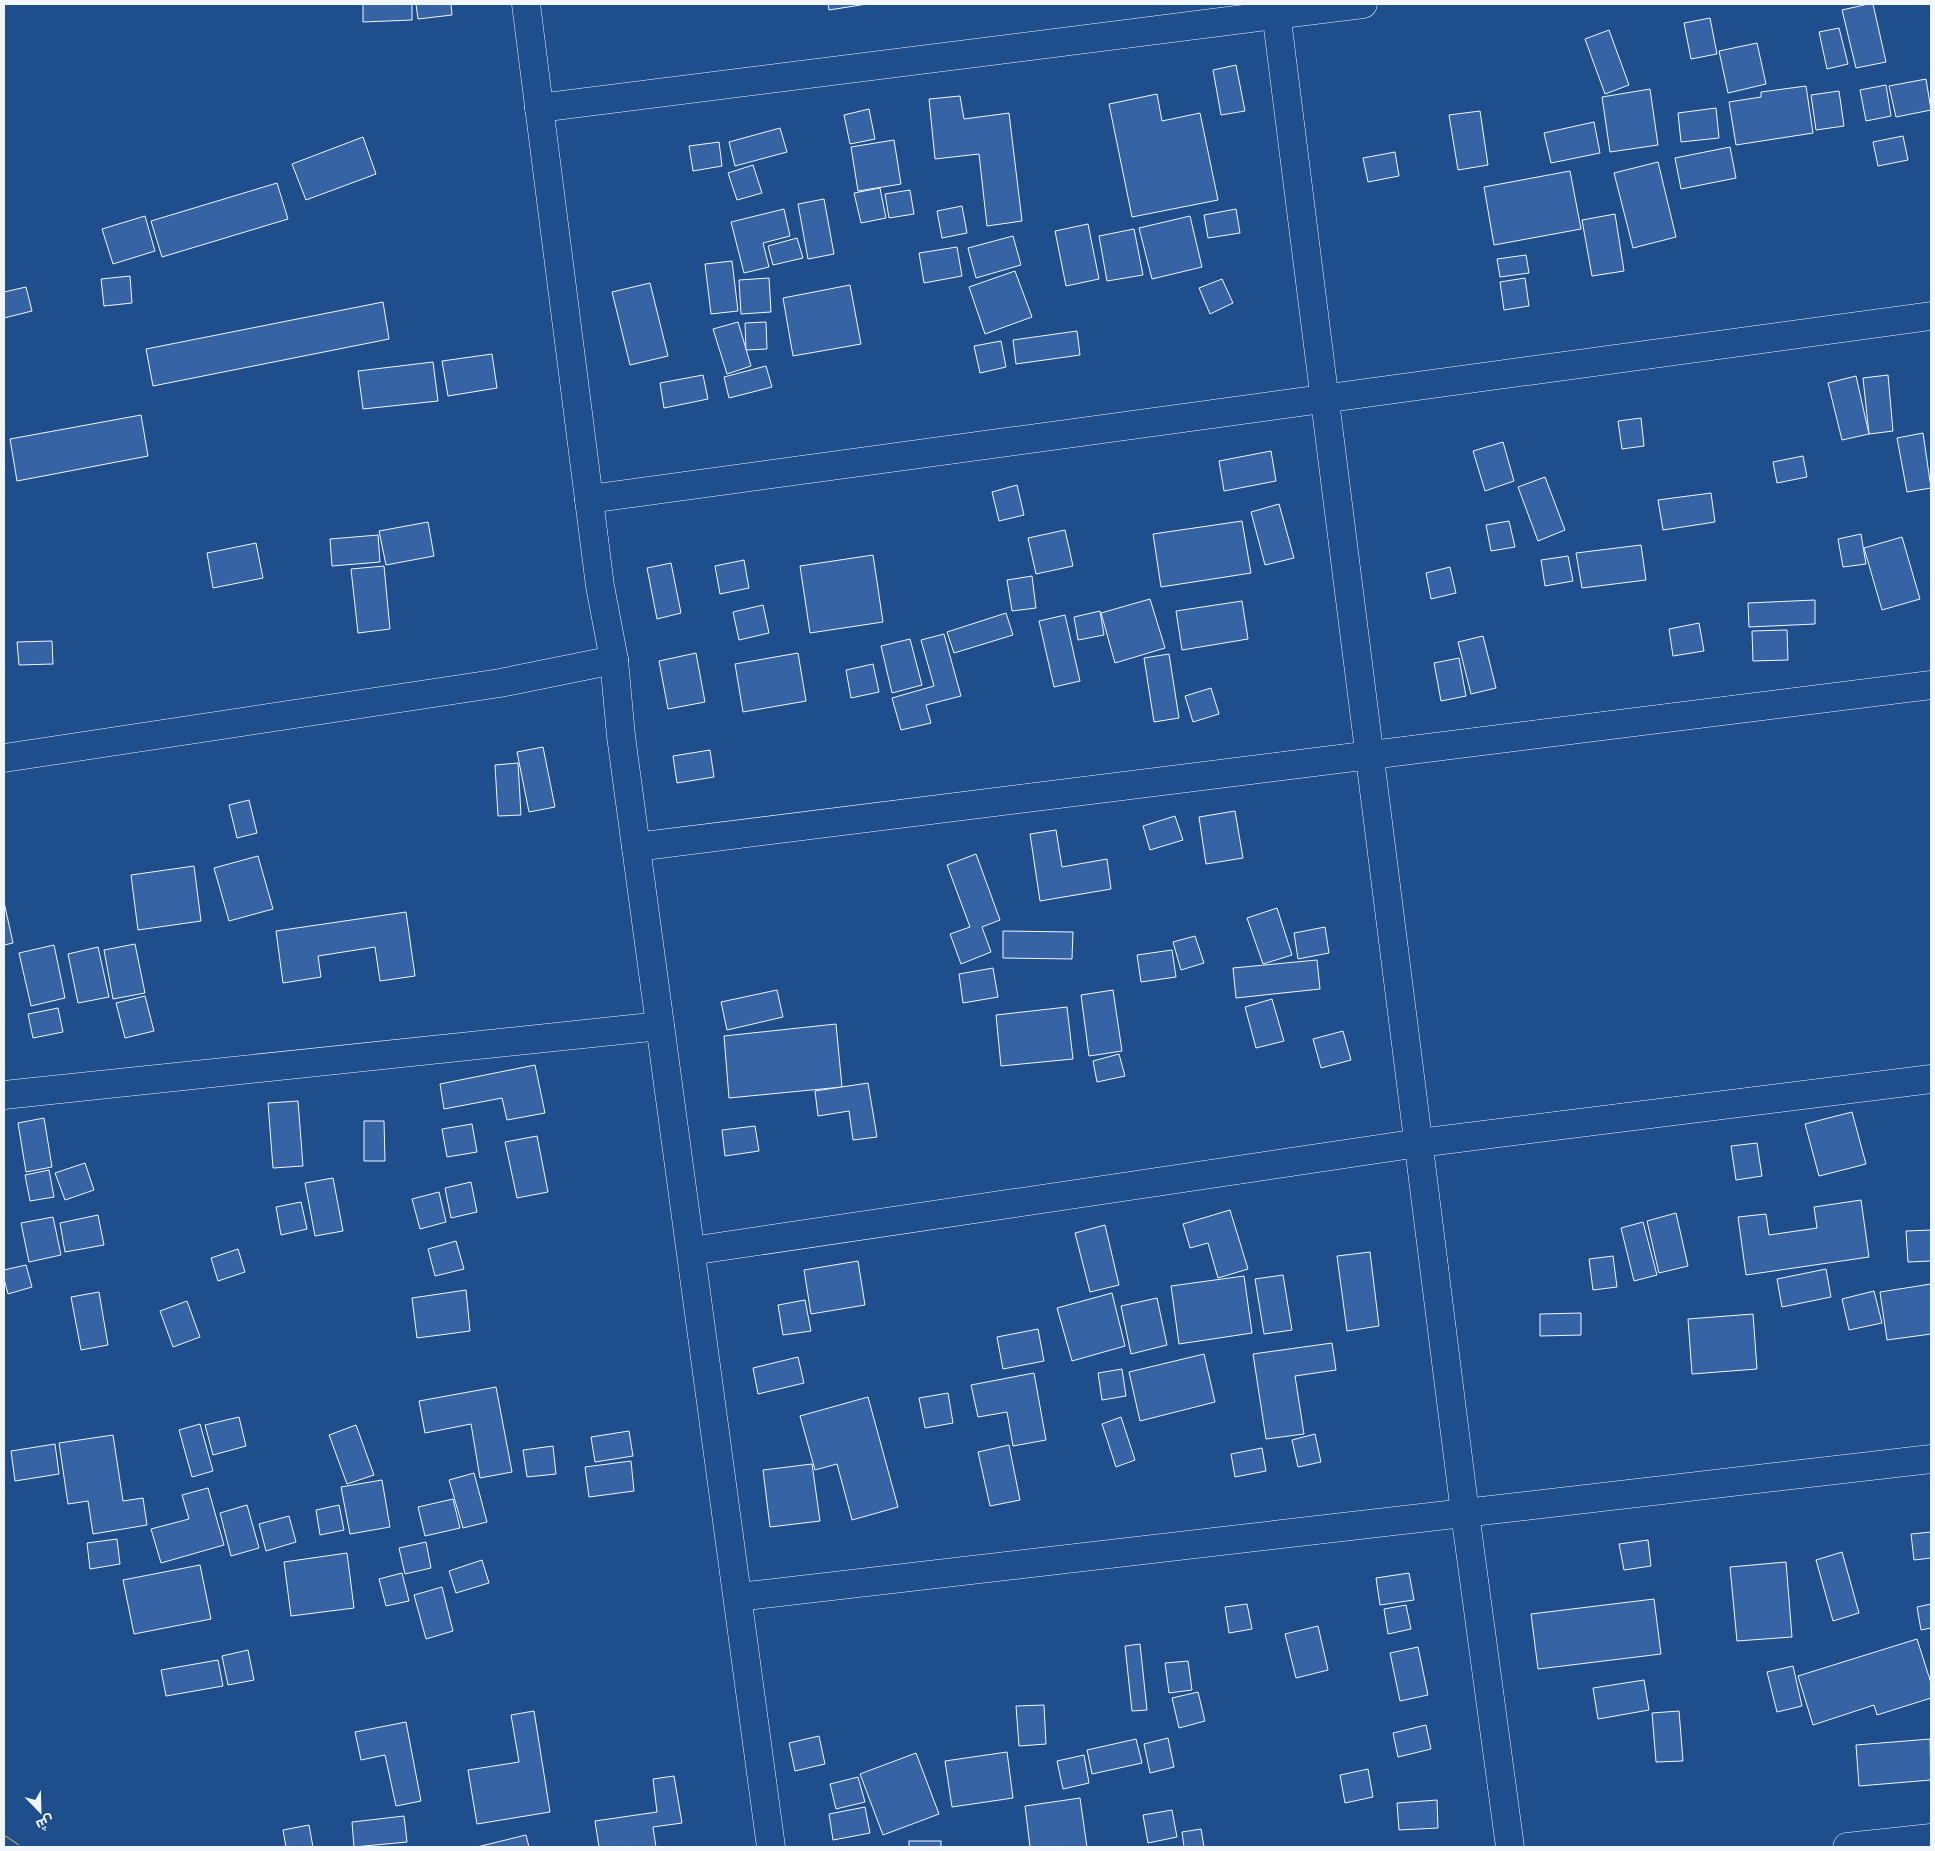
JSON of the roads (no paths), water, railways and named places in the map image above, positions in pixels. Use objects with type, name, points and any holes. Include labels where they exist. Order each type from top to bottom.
[{"type":"street","points":[[526,4],[600,586],[614,660],[621,736],[771,1847]]},
{"type":"street","points":[[539,108],[1276,9],[1363,4]]},
{"type":"street","points":[[1276,9],[1465,1513],[1510,1847]]},
{"type":"street","points":[[589,499],[1931,316]]},
{"type":"street","points":[[4,758],[500,683],[614,660]]},
{"type":"street","points":[[636,848],[1931,685]]},
{"type":"street","points":[[4,1095],[660,1026]]},
{"type":"street","points":[[691,1251],[1419,1143],[1931,1079]]},
{"type":"street","points":[[738,1597],[1931,1459]]},
{"type":"street","points":[[1847,1847],[1931,1838]]}]
